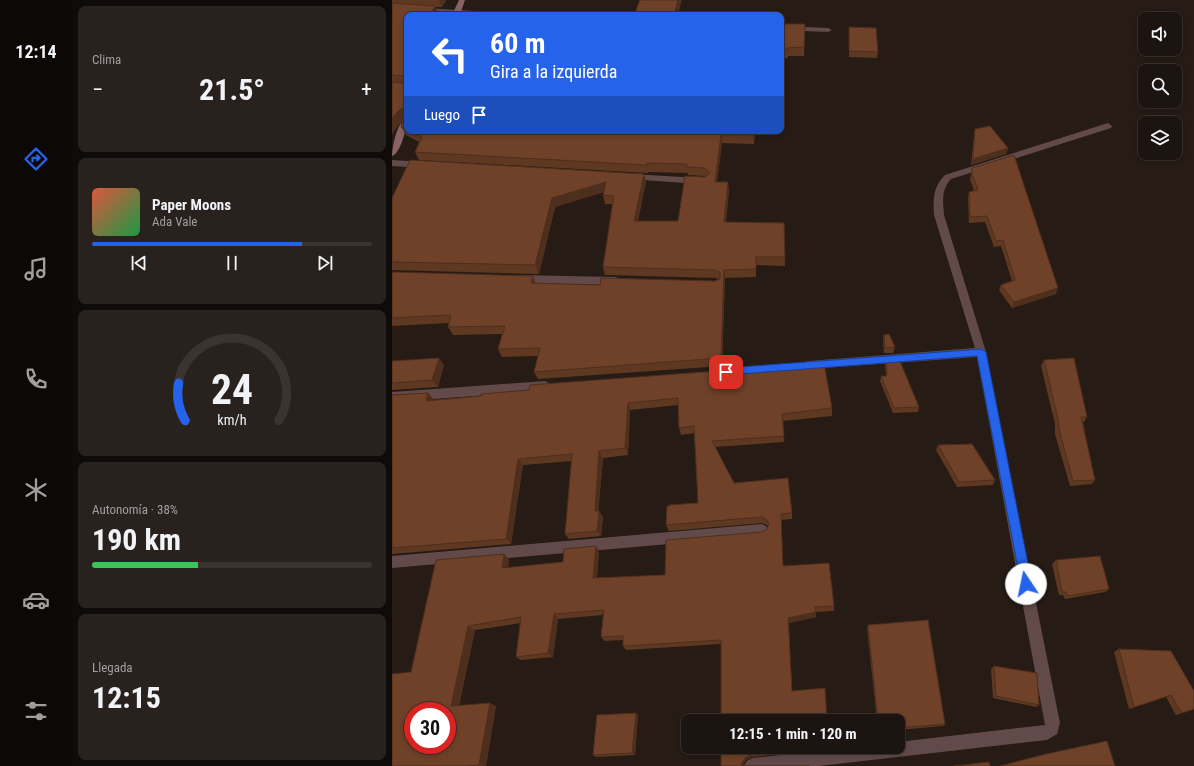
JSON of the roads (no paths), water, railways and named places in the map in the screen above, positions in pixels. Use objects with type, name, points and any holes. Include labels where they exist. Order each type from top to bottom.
[{"type":"main road","points":[[457,12],[462,0]]},
{"type":"main road","points":[[392,153],[404,127]]},
{"type":"street","points":[[392,8],[435,12]]},
{"type":"street","points":[[784,28],[828,30]]},
{"type":"street","points":[[752,766],[1047,733],[1052,729],[1053,723],[981,352],[939,215],[937,195],[941,184],[948,177],[1108,126]]},
{"type":"street","points":[[392,163],[431,165]]},
{"type":"street","points":[[620,176],[706,181]]},
{"type":"street","points":[[510,278],[629,282]]},
{"type":"street","points":[[798,366],[981,352]]},
{"type":"street","points":[[392,398],[559,385]]},
{"type":"street","points":[[392,562],[762,530]]}]
